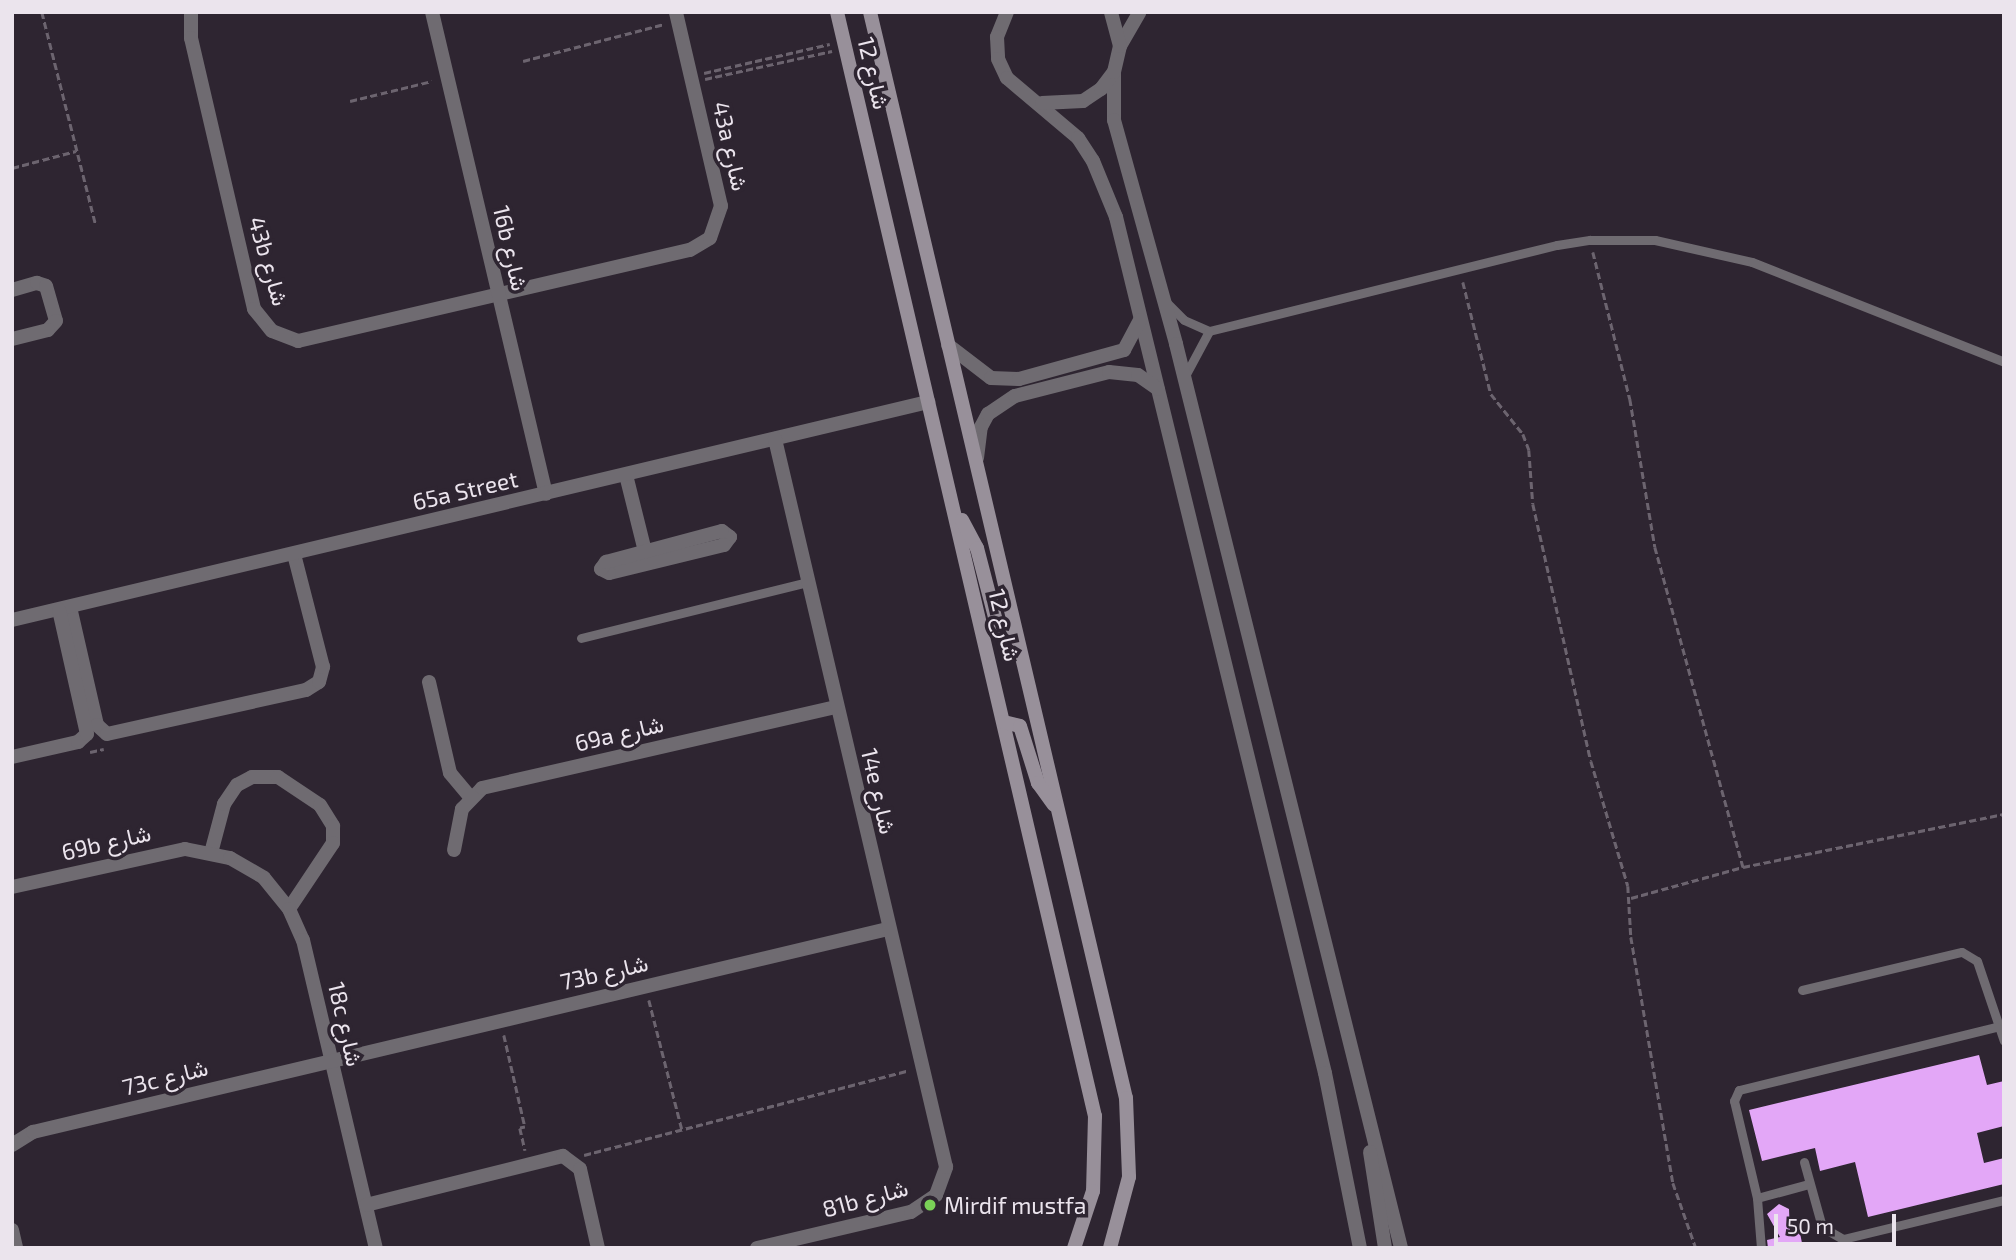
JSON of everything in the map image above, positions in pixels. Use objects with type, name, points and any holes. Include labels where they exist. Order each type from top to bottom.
[{"type":"street","name":"43b شارع","points":[[191,12],[191,38],[254,309],[272,331],[291,340],[313,341],[499,295]]},
{"type":"street","name":"16b شارع","points":[[432,12],[546,494]]},
{"type":"street","name":"شارع 12","points":[[837,12],[1095,1116],[1093,1191],[1074,1248]]},
{"type":"street","name":"شارع 12","points":[[870,12],[1129,1117],[1129,1177],[1110,1248]]},
{"type":"street","points":[[1007,12],[997,37],[999,59],[1007,78],[1022,94],[1041,103],[1078,138],[1102,180],[1141,319],[1322,1060],[1360,1248]]},
{"type":"street","points":[[1111,12],[1120,46]]},
{"type":"street","points":[[1140,12],[1120,46],[1114,72],[1114,120],[1185,377],[1401,1248]]},
{"type":"street","name":"43a شارع","points":[[499,295],[690,250],[710,238],[721,205],[677,16]]},
{"type":"street","points":[[1041,103],[1083,101],[1101,89],[1114,72]]},
{"type":"street","points":[[12,290],[43,284],[56,321],[48,330],[12,339]]},
{"type":"street","points":[[948,345],[991,378],[1019,379],[1124,350],[1141,319]]},
{"type":"street","points":[[976,466],[981,427],[988,415],[1015,396],[1109,372],[1138,375],[1158,389]]},
{"type":"street","name":"65a Street","points":[[12,620],[928,402]]},
{"type":"street","name":"14e شارع","points":[[775,439],[888,929],[945,1151]]},
{"type":"street","points":[[626,475],[645,551]]},
{"type":"street","points":[[956,512],[977,548],[997,625],[1015,629]]},
{"type":"street","points":[[722,531],[730,537],[727,543],[711,548],[609,573],[601,569],[606,562],[645,551],[722,531]]},
{"type":"street","points":[[65,608],[97,724],[107,734],[278,696],[315,685],[323,672],[294,554]]},
{"type":"street","points":[[12,757],[78,742],[87,734],[65,608]]},
{"type":"street","points":[[429,682],[450,773],[470,797],[462,809],[454,850]]},
{"type":"street","name":"69a شارع","points":[[470,797],[489,785],[836,707]]},
{"type":"street","points":[[1004,722],[1020,726],[1038,783],[1058,808]]},
{"type":"street","points":[[211,853],[223,804],[237,785],[252,777],[278,778],[320,805],[330,818],[333,843],[289,909]]},
{"type":"street","name":"69b شارع","points":[[12,887],[172,851],[211,853]]},
{"type":"street","name":"18c شارع","points":[[211,853],[230,858],[264,878],[289,909],[303,940],[376,1248]]},
{"type":"street","name":"73b شارع","points":[[331,1060],[888,929]]},
{"type":"street","name":"73c شارع","points":[[12,1145],[33,1132],[331,1060]]},
{"type":"street","points":[[1369,1125],[1385,1248]]},
{"type":"street","name":"81b شارع","points":[[757,1248],[918,1209],[936,1195],[943,1181],[945,1151]]},
{"type":"street","points":[[366,1205],[529,1164],[570,1158],[582,1175],[598,1248]]},
{"type":"street","points":[[12,1230],[16,1248]]},
{"type":"lane","points":[[1164,300],[1184,320],[1209,331],[1460,266],[1590,240],[1655,240],[1720,251],[2004,362]]},
{"type":"lane","points":[[1185,377],[1209,331]]},
{"type":"lane","points":[[581,638],[808,582]]},
{"type":"lane","points":[[1802,990],[1962,952],[1977,961],[1996,1027],[2004,1041]]},
{"type":"lane","points":[[1761,1248],[1757,1198],[1734,1101],[1744,1086],[1996,1027]]},
{"type":"lane","points":[[1804,1162],[1822,1227],[1843,1239],[2004,1200]]},
{"type":"lane","points":[[1757,1198],[1809,1184]]},
{"type":"path","points":[[42,12],[96,225]]},
{"type":"path","points":[[523,61],[677,16]]},
{"type":"path","points":[[692,78],[844,44]]},
{"type":"path","points":[[692,78],[844,44]]},
{"type":"path","points":[[351,101],[447,78]]},
{"type":"path","points":[[12,168],[76,151]]},
{"type":"path","points":[[1590,240],[1630,399],[1655,547],[1743,867]]},
{"type":"path","points":[[1460,266],[1491,394],[1523,434],[1529,450],[1533,504],[1591,761],[1631,898],[1631,937],[1673,1183],[1696,1248]]},
{"type":"path","points":[[1631,898],[1743,867],[2004,814]]},
{"type":"path","points":[[645,986],[682,1129]]},
{"type":"path","points":[[500,1020],[525,1127],[520,1128],[529,1164]]},
{"type":"path","points":[[570,1158],[923,1067]]},
{"type":"building","points":[[1979,1055],[1987,1085],[2004,1081],[2004,1126],[1977,1133],[1984,1163],[2004,1158],[2004,1184],[1868,1217],[1855,1162],[1820,1171],[1815,1148],[1762,1161],[1749,1110]]},
{"type":"building","points":[[1779,1204],[1789,1209],[1790,1235],[1800,1233],[1803,1248],[1768,1248],[1767,1240],[1780,1237],[1767,1214]]},
{"type":"place","name":"Mirdif mustfa","points":[[930,1205]]}]
